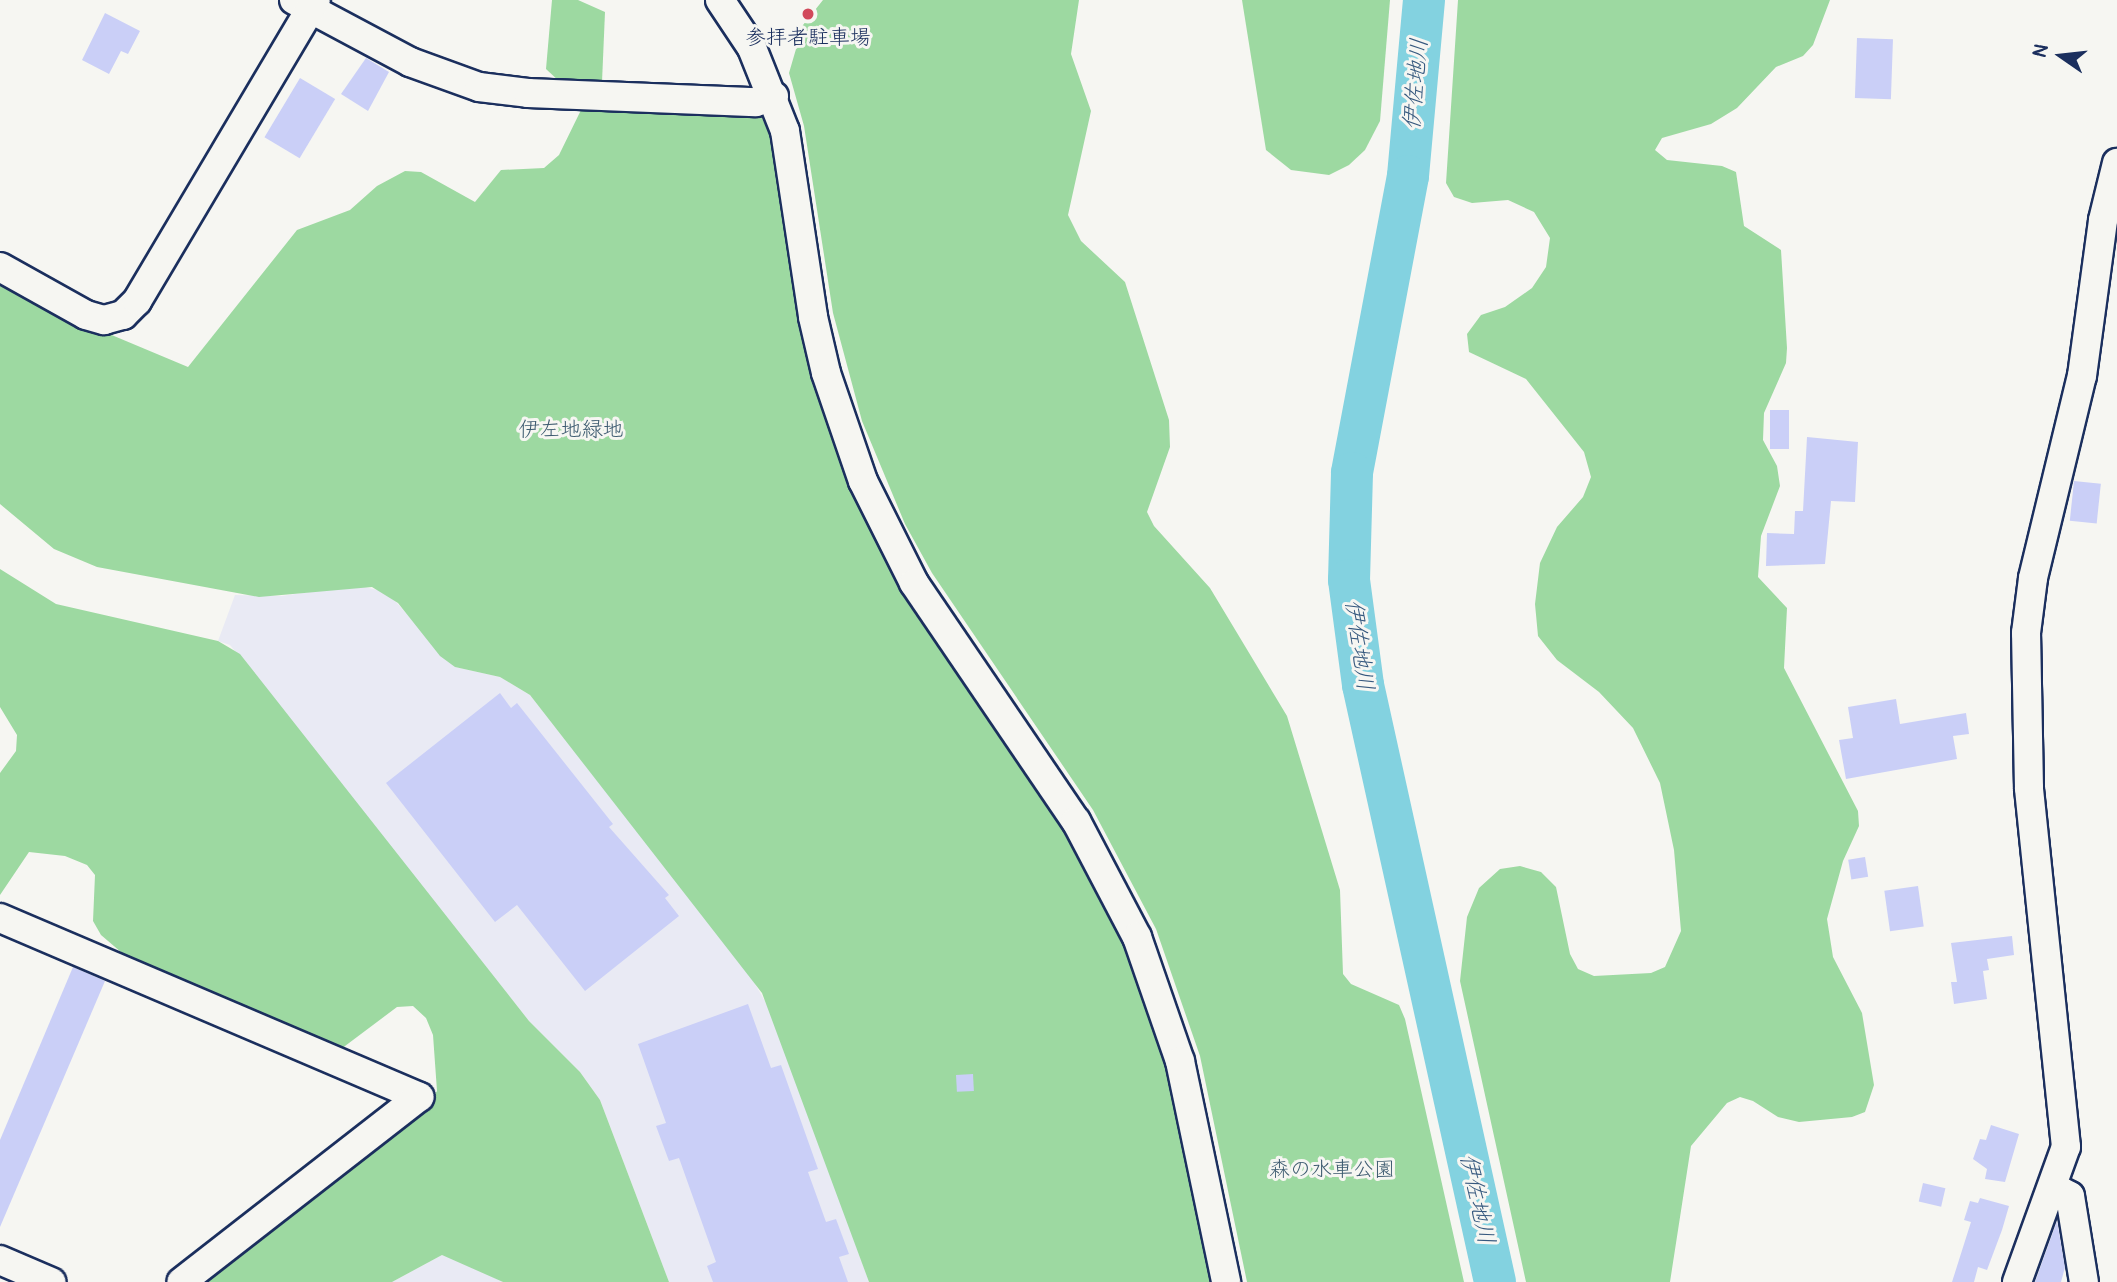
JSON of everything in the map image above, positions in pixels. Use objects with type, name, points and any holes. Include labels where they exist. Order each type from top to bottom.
[{"type":"street","points":[[720,0],[752,48],[774,96],[790,164],[813,317],[847,438],[887,533],[914,583],[1076,821],[1137,937],[1180,1062],[1226,1282]]},
{"type":"street","points":[[0,267],[86,315],[104,320],[123,314],[137,301],[308,3],[410,62],[479,87],[528,93],[743,101],[774,96]]},
{"type":"street","points":[[2017,1282],[2064,1158],[2066,1136],[2029,788],[2026,633],[2034,578],[2081,376],[2104,220],[2117,163]]},
{"type":"street","points":[[0,918],[419,1097],[181,1282]]},
{"type":"street","points":[[2053,1187],[2070,1196],[2084,1282]]},
{"type":"street","points":[[0,1260],[51,1282]]},
{"type":"shaded area","points":[[355,585],[387,592],[455,667],[500,677],[530,695],[747,970],[774,1017],[869,1282],[669,1282],[600,1100],[580,1072],[529,1021],[230,645],[218,641],[235,595],[282,596]]},
{"type":"shaded area","points":[[442,1255],[459,1260],[503,1282],[392,1282]]},
{"type":"green space","points":[[552,0],[578,0],[605,12],[602,82],[561,83],[546,69]]},
{"type":"green space","name":"森の水車公園","points":[[823,0],[1079,0],[1071,54],[1091,111],[1068,215],[1081,241],[1125,282],[1169,420],[1170,447],[1147,512],[1154,526],[1210,588],[1287,716],[1340,890],[1343,974],[1351,984],[1399,1005],[1405,1019],[1464,1282],[1247,1282],[1200,1056],[1156,929],[1093,810],[932,573],[905,524],[862,421],[833,313],[804,126],[789,73],[803,25]]},
{"type":"green space","points":[[1242,0],[1390,0],[1380,121],[1365,150],[1349,165],[1329,175],[1291,170],[1266,150]]},
{"type":"green space","points":[[1458,0],[1830,0],[1813,45],[1803,56],[1776,67],[1737,108],[1711,124],[1662,138],[1655,150],[1667,160],[1722,166],[1736,172],[1744,226],[1781,250],[1786,363],[1764,413],[1763,440],[1777,466],[1780,486],[1761,536],[1758,577],[1787,608],[1784,668],[1858,811],[1859,826],[1843,861],[1827,919],[1833,957],[1862,1013],[1874,1085],[1865,1112],[1852,1117],[1799,1122],[1778,1117],[1753,1101],[1740,1097],[1727,1103],[1691,1146],[1670,1282],[1526,1282],[1460,981],[1467,917],[1479,888],[1500,869],[1520,866],[1541,872],[1556,887],[1570,954],[1578,969],[1594,976],[1651,973],[1665,967],[1681,931],[1674,850],[1660,783],[1633,728],[1599,692],[1557,660],[1538,636],[1535,604],[1540,563],[1557,527],[1583,497],[1591,477],[1584,452],[1526,379],[1469,352],[1467,334],[1481,315],[1505,307],[1532,288],[1546,267],[1550,238],[1534,212],[1508,200],[1472,203],[1454,197],[1446,183]]},
{"type":"green space","name":"伊左地緑地","points":[[592,104],[744,110],[761,116],[770,135],[798,320],[811,377],[849,487],[901,591],[1063,830],[1123,944],[1166,1066],[1210,1282],[869,1282],[762,993],[530,695],[500,677],[455,667],[440,656],[398,603],[372,587],[259,597],[97,567],[54,549],[0,504],[0,276],[83,323],[188,367],[297,230],[350,210],[377,186],[405,171],[421,172],[475,202],[501,170],[544,168],[559,155],[581,110]]},
{"type":"green space","points":[[0,569],[56,604],[218,641],[240,654],[529,1021],[580,1072],[600,1100],[669,1282],[503,1282],[442,1255],[392,1282],[201,1282],[427,1106],[437,1091],[433,1035],[426,1018],[413,1006],[397,1007],[341,1049],[135,964],[101,935],[93,921],[95,875],[87,865],[65,856],[29,852],[0,895],[0,773],[16,751],[17,735],[0,707]]},
{"type":"building","points":[[105,13],[140,31],[128,54],[121,51],[109,74],[82,60]]},
{"type":"building","points":[[1857,38],[1893,39],[1891,99],[1855,98]]},
{"type":"building","points":[[366,58],[389,72],[368,111],[341,94]]},
{"type":"building","points":[[300,78],[335,99],[300,158],[264,137]]},
{"type":"building","points":[[1770,410],[1789,410],[1789,449],[1770,449]]},
{"type":"building","points":[[1807,437],[1858,442],[1855,502],[1831,501],[1825,564],[1766,566],[1767,533],[1794,534],[1795,511],[1803,511]]},
{"type":"building","points":[[2074,481],[2101,484],[2097,524],[2070,521]]},
{"type":"building","points":[[500,693],[511,708],[517,703],[613,824],[609,827],[669,895],[665,898],[679,916],[585,991],[517,905],[495,922],[386,783]]},
{"type":"building","points":[[1896,699],[1900,724],[1966,713],[1969,734],[1953,736],[1957,759],[1846,779],[1839,740],[1853,738],[1848,707]]},
{"type":"building","points":[[1865,857],[1868,877],[1851,879],[1848,860]]},
{"type":"building","points":[[1918,886],[1924,927],[1890,931],[1884,891]]},
{"type":"building","points":[[2012,936],[2014,955],[1987,959],[1989,970],[1983,971],[1987,999],[1954,1004],[1951,982],[1957,982],[1951,943]]},
{"type":"building","points":[[73,967],[105,981],[0,1227],[0,1140]]},
{"type":"building","points":[[748,1004],[771,1068],[781,1065],[818,1169],[808,1172],[826,1222],[836,1219],[849,1254],[839,1257],[848,1282],[713,1282],[707,1266],[716,1262],[679,1158],[669,1161],[656,1126],[666,1123],[638,1044]]},
{"type":"building","points":[[973,1074],[974,1091],[957,1092],[956,1075]]},
{"type":"building","points":[[1991,1125],[2019,1134],[2005,1182],[1985,1179],[1987,1169],[1973,1159],[1980,1139],[1986,1140]]},
{"type":"building","points":[[1923,1183],[1945,1188],[1941,1207],[1919,1202]]},
{"type":"building","points":[[1980,1198],[2009,1206],[2002,1230],[1987,1270],[1978,1267],[1974,1282],[1952,1282],[1971,1222],[1964,1220],[1970,1201],[1978,1203]]},
{"type":"building","points":[[2057,1221],[2065,1267],[2061,1282],[2035,1282]]},
{"type":"waterway","name":"伊佐地川","points":[[1424,0],[1408,176],[1352,473],[1349,580],[1363,685],[1495,1282]]},
{"type":"place","name":"参拝者駐車場","points":[[808,14]]}]
